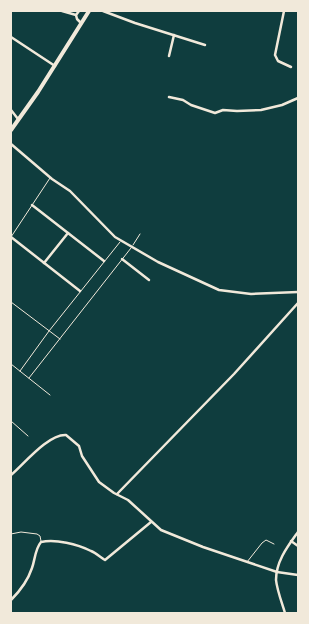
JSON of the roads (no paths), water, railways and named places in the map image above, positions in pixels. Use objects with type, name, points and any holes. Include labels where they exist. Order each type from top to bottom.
[{"type":"highway","points":[[11,130],[55,66],[90,11]]},
{"type":"street","points":[[62,11],[76,15]]},
{"type":"street","points":[[76,15],[79,11]]},
{"type":"street","points":[[103,11],[135,23],[205,45]]},
{"type":"street","points":[[284,11],[275,54],[278,61],[291,67]]},
{"type":"street","points":[[76,15],[77,19],[82,24]]},
{"type":"street","points":[[169,56],[174,35]]},
{"type":"street","points":[[11,37],[55,66]]},
{"type":"street","points":[[169,97],[182,100],[215,114],[223,110],[261,110],[282,105],[298,98]]},
{"type":"street","points":[[11,110],[18,120]]},
{"type":"street","points":[[11,144],[51,178],[70,191],[102,225],[121,241],[158,262],[219,290],[251,294],[298,292]]},
{"type":"street","points":[[32,206],[104,262]]},
{"type":"street","points":[[44,263],[68,233]]},
{"type":"street","points":[[11,238],[80,291]]},
{"type":"street","points":[[122,259],[150,280]]},
{"type":"street","points":[[116,494],[228,380],[298,303]]},
{"type":"street","points":[[11,475],[37,449],[60,436],[66,435],[79,446],[82,456],[99,482],[133,504],[161,530],[196,544],[277,572],[298,574]]},
{"type":"street","points":[[11,600],[25,584],[32,569],[38,545],[41,542],[60,542],[81,547],[92,551],[105,560],[152,522]]},
{"type":"street","points":[[285,613],[276,581],[277,572],[285,550],[298,532]]},
{"type":"street","points":[[291,541],[298,546]]},
{"type":"lane","points":[[11,238],[51,178]]},
{"type":"lane","points":[[29,378],[61,339],[140,234]]},
{"type":"lane","points":[[20,371],[80,291],[121,241]]},
{"type":"lane","points":[[11,302],[61,339]]},
{"type":"lane","points":[[11,364],[50,395]]},
{"type":"lane","points":[[11,421],[28,436]]},
{"type":"lane","points":[[11,534],[21,532],[39,534],[41,542]]},
{"type":"lane","points":[[247,562],[266,540],[274,544]]}]
